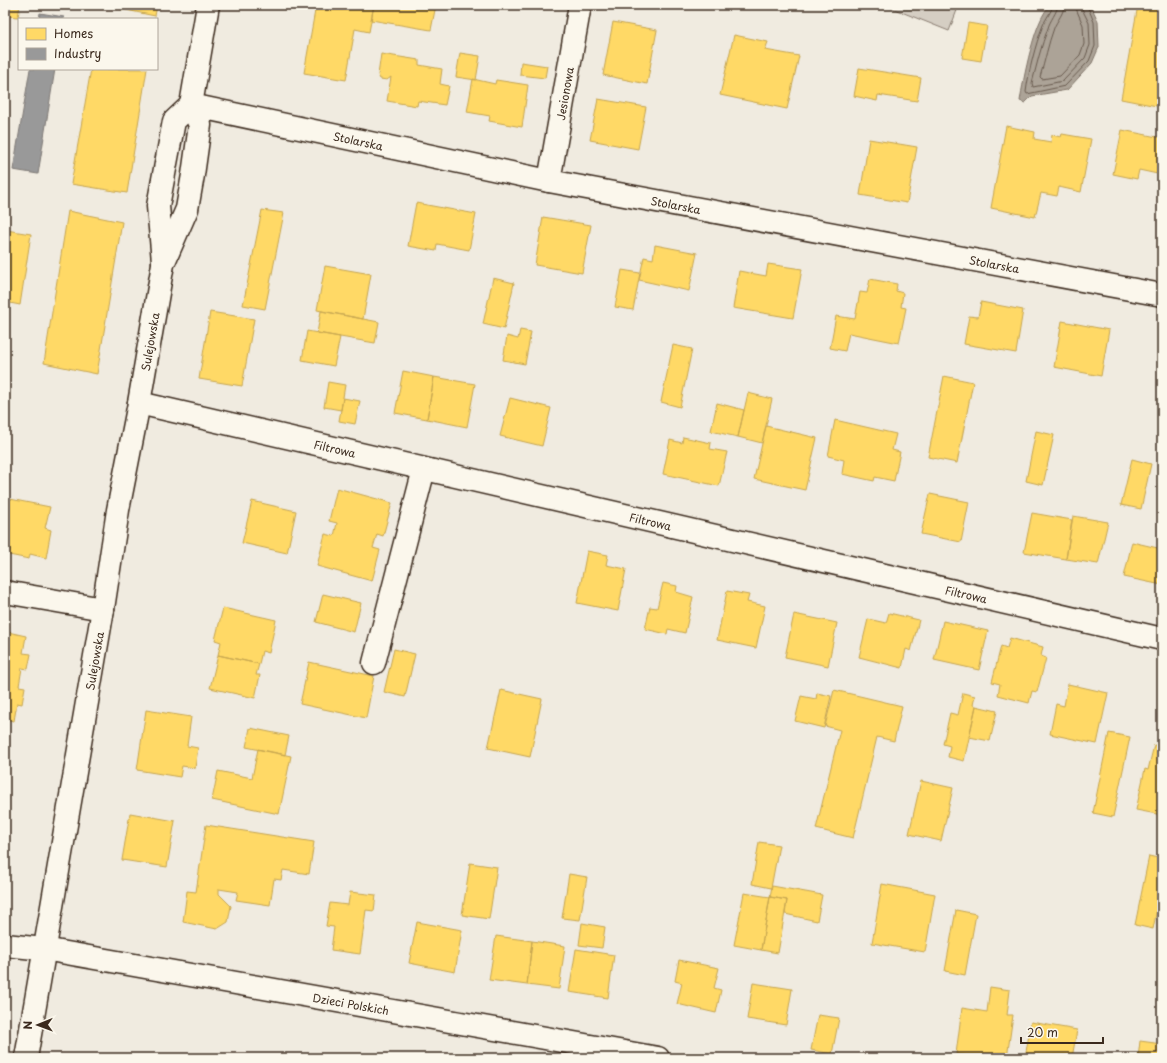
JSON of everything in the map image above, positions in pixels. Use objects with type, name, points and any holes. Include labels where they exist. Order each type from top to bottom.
[{"type":"street","points":[[191,105],[208,5]]},
{"type":"street","name":"Jesionowa","points":[[549,181],[580,5]]},
{"type":"street","name":"Stolarska","points":[[191,105],[549,181],[1162,295]]},
{"type":"street","name":"Sulejowska","points":[[26,1058],[103,609],[118,510],[139,403],[163,264],[187,209],[192,182],[200,125],[191,105],[174,121],[158,206],[163,264]]},
{"type":"street","name":"Filtrowa","points":[[139,403],[1162,639]]},
{"type":"street","points":[[374,663],[424,469]]},
{"type":"street","points":[[5,592],[103,609]]},
{"type":"street","name":"Dzieci Polskich","points":[[5,945],[44,949],[658,1058]]},
{"type":"shaded area","points":[[884,5],[959,5],[949,31]]},
{"type":"water","points":[[1051,5],[1089,5],[1098,21],[1099,47],[1092,63],[1067,90],[1032,96],[1025,103],[1020,101],[1031,50],[1040,22],[1045,11]]},
{"type":"building: Homes","points":[[5,5],[20,5],[18,17],[5,16]]},
{"type":"building: Homes","points":[[102,5],[157,5],[155,16]]},
{"type":"building: Homes","points":[[316,5],[374,5],[369,32],[355,29],[346,80],[304,73]]},
{"type":"building: Homes","points":[[374,5],[436,5],[431,30],[371,20]]},
{"type":"building: Homes","points":[[1138,5],[1162,5],[1158,38],[1162,39],[1162,107],[1121,99]]},
{"type":"building: Homes","points":[[613,22],[657,30],[647,84],[603,75]]},
{"type":"building: Homes","points":[[968,23],[987,26],[981,61],[962,58]]},
{"type":"building: Homes","points":[[734,35],[768,42],[765,50],[799,56],[787,109],[720,95]]},
{"type":"building: Homes","points":[[460,53],[480,56],[476,80],[456,77]]},
{"type":"building: Homes","points":[[381,54],[419,60],[419,65],[442,69],[440,84],[449,86],[445,105],[418,101],[417,106],[387,101],[391,77],[387,80],[380,79],[378,75]]},
{"type":"building: Homes","points":[[521,62],[547,66],[545,78],[520,75]]},
{"type":"building: Homes","points":[[859,68],[921,78],[917,101],[878,95],[877,101],[854,96]]},
{"type":"building: Homes","points":[[91,70],[147,70],[127,193],[71,184]]},
{"type":"building: Homes","points":[[473,79],[495,84],[496,80],[528,85],[522,127],[489,121],[490,116],[467,112]]},
{"type":"building: Homes","points":[[598,99],[646,107],[638,149],[590,140]]},
{"type":"building: Homes","points":[[1006,126],[1035,132],[1034,139],[1051,142],[1052,135],[1061,137],[1062,134],[1091,139],[1081,192],[1059,187],[1057,196],[1041,193],[1035,217],[991,208]]},
{"type":"building: Homes","points":[[1122,130],[1162,138],[1162,175],[1139,170],[1137,179],[1113,174]]},
{"type":"building: Homes","points":[[869,139],[917,147],[907,203],[860,195]]},
{"type":"building: Homes","points":[[416,203],[476,214],[469,250],[437,244],[436,251],[408,246]]},
{"type":"building: Homes","points":[[262,210],[284,213],[265,309],[243,305]]},
{"type":"building: Homes","points":[[68,211],[122,222],[97,374],[44,363]]},
{"type":"building: Homes","points":[[543,217],[591,225],[582,273],[535,265]]},
{"type":"building: Homes","points":[[6,230],[31,234],[20,305],[5,302]]},
{"type":"building: Homes","points":[[655,245],[697,253],[689,291],[639,280],[644,257],[653,259]]},
{"type":"building: Homes","points":[[768,264],[802,269],[793,318],[733,308],[739,271],[766,276]]},
{"type":"building: Homes","points":[[325,266],[371,274],[363,319],[317,310]]},
{"type":"building: Homes","points":[[622,270],[640,273],[633,310],[615,307]]},
{"type":"building: Homes","points":[[493,278],[514,283],[504,329],[483,324]]},
{"type":"building: Homes","points":[[870,279],[897,284],[896,291],[903,293],[901,307],[906,308],[899,343],[849,333],[845,351],[830,348],[836,316],[855,319],[860,292],[867,293]]},
{"type":"building: Homes","points":[[981,302],[1023,310],[1016,353],[964,344],[969,316],[978,317]]},
{"type":"building: Homes","points":[[321,311],[379,322],[375,343],[317,333]]},
{"type":"building: Homes","points":[[210,312],[254,319],[242,386],[199,379]]},
{"type":"building: Homes","points":[[1062,321],[1109,330],[1101,376],[1054,367]]},
{"type":"building: Homes","points":[[520,330],[531,332],[525,364],[503,360],[507,336],[518,339]]},
{"type":"building: Homes","points":[[307,331],[340,337],[334,366],[302,360]]},
{"type":"building: Homes","points":[[673,345],[692,349],[680,407],[661,402]]},
{"type":"building: Homes","points":[[403,371],[434,377],[427,419],[395,413]]},
{"type":"building: Homes","points":[[944,376],[973,382],[957,463],[928,457]]},
{"type":"building: Homes","points":[[434,377],[475,384],[467,427],[427,419]]},
{"type":"building: Homes","points":[[328,382],[345,385],[341,410],[324,407]]},
{"type":"building: Homes","points":[[748,393],[772,399],[762,443],[738,437]]},
{"type":"building: Homes","points":[[343,398],[360,401],[355,424],[339,421]]},
{"type":"building: Homes","points":[[510,398],[551,408],[542,446],[500,436]]},
{"type":"building: Homes","points":[[717,403],[744,410],[738,437],[711,431]]},
{"type":"building: Homes","points":[[835,420],[896,434],[892,450],[900,452],[894,481],[875,477],[874,481],[842,474],[844,460],[828,456]]},
{"type":"building: Homes","points":[[766,426],[817,438],[805,490],[754,479]]},
{"type":"building: Homes","points":[[1036,431],[1054,435],[1043,485],[1026,481]]},
{"type":"building: Homes","points":[[683,437],[711,443],[710,449],[727,452],[719,486],[663,474],[670,440],[682,443]]},
{"type":"building: Homes","points":[[1132,459],[1151,464],[1141,509],[1121,505]]},
{"type":"building: Homes","points":[[337,488],[392,503],[383,536],[377,534],[373,548],[380,550],[372,581],[317,566],[325,534],[334,536],[337,523],[329,521]]},
{"type":"building: Homes","points":[[930,494],[969,502],[961,542],[921,534]]},
{"type":"building: Homes","points":[[5,498],[50,507],[45,528],[51,530],[46,558],[30,554],[29,559],[9,555],[10,549],[5,548]]},
{"type":"building: Homes","points":[[252,501],[296,511],[287,553],[242,543]]},
{"type":"building: Homes","points":[[1032,513],[1072,520],[1066,559],[1024,552]]},
{"type":"building: Homes","points":[[1073,516],[1108,522],[1098,564],[1066,559]]},
{"type":"building: Homes","points":[[1132,542],[1162,549],[1162,585],[1124,577]]},
{"type":"building: Homes","points":[[587,551],[608,555],[606,565],[626,569],[618,611],[577,603]]},
{"type":"building: Homes","points":[[663,583],[677,586],[676,592],[693,597],[685,633],[668,629],[667,634],[645,629],[650,607],[657,608]]},
{"type":"building: Homes","points":[[727,591],[749,595],[747,602],[765,606],[756,648],[717,640]]},
{"type":"building: Homes","points":[[323,594],[361,603],[354,632],[316,622]]},
{"type":"building: Homes","points":[[223,608],[276,620],[269,653],[262,651],[259,664],[218,655],[221,642],[215,640]]},
{"type":"building: Homes","points":[[889,613],[919,620],[911,651],[906,649],[902,668],[859,657],[868,619],[886,623]]},
{"type":"building: Homes","points":[[794,614],[837,623],[828,666],[785,657]]},
{"type":"building: Homes","points":[[943,621],[988,631],[979,670],[934,660]]},
{"type":"building: Homes","points":[[5,625],[9,626],[8,632],[26,636],[23,653],[31,654],[28,669],[22,668],[19,686],[25,687],[22,704],[17,703],[14,721],[5,719]]},
{"type":"building: Homes","points":[[1010,638],[1043,647],[1041,656],[1046,658],[1037,692],[1032,691],[1029,703],[998,695],[1000,684],[992,682],[1001,646],[1007,648]]},
{"type":"building: Homes","points":[[394,649],[415,654],[405,697],[384,692]]},
{"type":"building: Homes","points":[[218,655],[259,664],[256,675],[260,675],[255,698],[210,688]]},
{"type":"building: Homes","points":[[309,662],[374,676],[366,718],[300,704]]},
{"type":"building: Homes","points":[[1068,684],[1108,693],[1097,744],[1050,734],[1056,704],[1064,706]]},
{"type":"building: Homes","points":[[501,690],[542,699],[530,757],[488,748]]},
{"type":"building: Homes","points":[[834,690],[902,706],[894,741],[877,737],[853,838],[816,829],[840,730],[825,726]]},
{"type":"building: Homes","points":[[817,693],[831,696],[824,728],[795,721],[801,696],[816,699]]},
{"type":"building: Homes","points":[[963,693],[975,696],[973,705],[976,706],[964,761],[948,757],[950,746],[943,744],[950,713],[958,715]]},
{"type":"building: Homes","points":[[976,706],[997,711],[990,741],[969,737]]},
{"type":"building: Homes","points":[[146,710],[191,717],[187,746],[198,748],[195,768],[182,766],[180,777],[137,770]]},
{"type":"building: Homes","points":[[250,728],[289,736],[285,755],[246,747]]},
{"type":"building: Homes","points":[[1109,733],[1130,737],[1113,817],[1093,813]]},
{"type":"building: Homes","points":[[1154,745],[1162,746],[1162,815],[1136,810],[1145,769],[1148,770]]},
{"type":"building: Homes","points":[[258,749],[291,756],[279,814],[212,800],[218,771],[252,778]]},
{"type":"building: Homes","points":[[921,781],[953,788],[941,841],[909,834]]},
{"type":"building: Homes","points":[[130,813],[175,821],[167,867],[122,860]]},
{"type":"building: Homes","points":[[1162,818],[1162,831],[1160,831]]},
{"type":"building: Homes","points":[[206,825],[314,842],[309,874],[283,870],[281,880],[274,879],[270,905],[236,900],[238,892],[219,889],[219,894],[231,906],[228,922],[217,929],[183,922],[187,891],[196,892]]},
{"type":"building: Homes","points":[[759,842],[779,845],[771,888],[752,884]]},
{"type":"building: Homes","points":[[1149,856],[1162,859],[1162,885],[1153,929],[1135,925]]},
{"type":"building: Homes","points":[[470,863],[497,867],[489,919],[462,915]]},
{"type":"building: Homes","points":[[569,874],[587,877],[580,920],[562,918]]},
{"type":"building: Homes","points":[[882,884],[935,894],[925,952],[872,943]]},
{"type":"building: Homes","points":[[772,886],[822,895],[817,921],[785,914],[787,900],[770,897]]},
{"type":"building: Homes","points":[[350,892],[376,895],[374,911],[366,910],[360,954],[331,950],[334,927],[326,926],[330,903],[348,905]]},
{"type":"building: Homes","points":[[744,893],[770,897],[761,950],[734,945]]},
{"type":"building: Homes","points":[[770,897],[787,900],[778,953],[761,950]]},
{"type":"building: Homes","points":[[956,910],[976,914],[965,975],[945,971]]},
{"type":"building: Homes","points":[[417,922],[462,930],[455,972],[409,963]]},
{"type":"building: Homes","points":[[582,923],[605,927],[602,948],[579,945]]},
{"type":"building: Homes","points":[[496,936],[532,941],[527,985],[489,980]]},
{"type":"building: Homes","points":[[532,941],[565,946],[559,989],[527,985]]},
{"type":"building: Homes","points":[[576,949],[614,955],[608,998],[569,992]]},
{"type":"building: Homes","points":[[679,960],[719,968],[714,988],[721,990],[716,1013],[677,1004],[682,983],[675,981]]},
{"type":"building: Homes","points":[[753,983],[792,989],[786,1025],[747,1019]]},
{"type":"building: Homes","points":[[990,987],[1010,990],[1007,1015],[1013,1015],[1007,1058],[982,1058],[956,1054],[962,1008],[987,1012]]},
{"type":"building: Homes","points":[[818,1015],[839,1018],[832,1054],[811,1050]]},
{"type":"building: Homes","points":[[1031,1022],[1077,1030],[1072,1058],[1025,1058]]},
{"type":"building: Homes","points":[[1140,1041],[1162,1044],[1162,1058],[1138,1058]]},
{"type":"building: Industry","points":[[40,13],[64,17],[64,18],[39,18]]},
{"type":"building: Industry","points":[[30,70],[55,70],[38,174],[13,170]]}]
